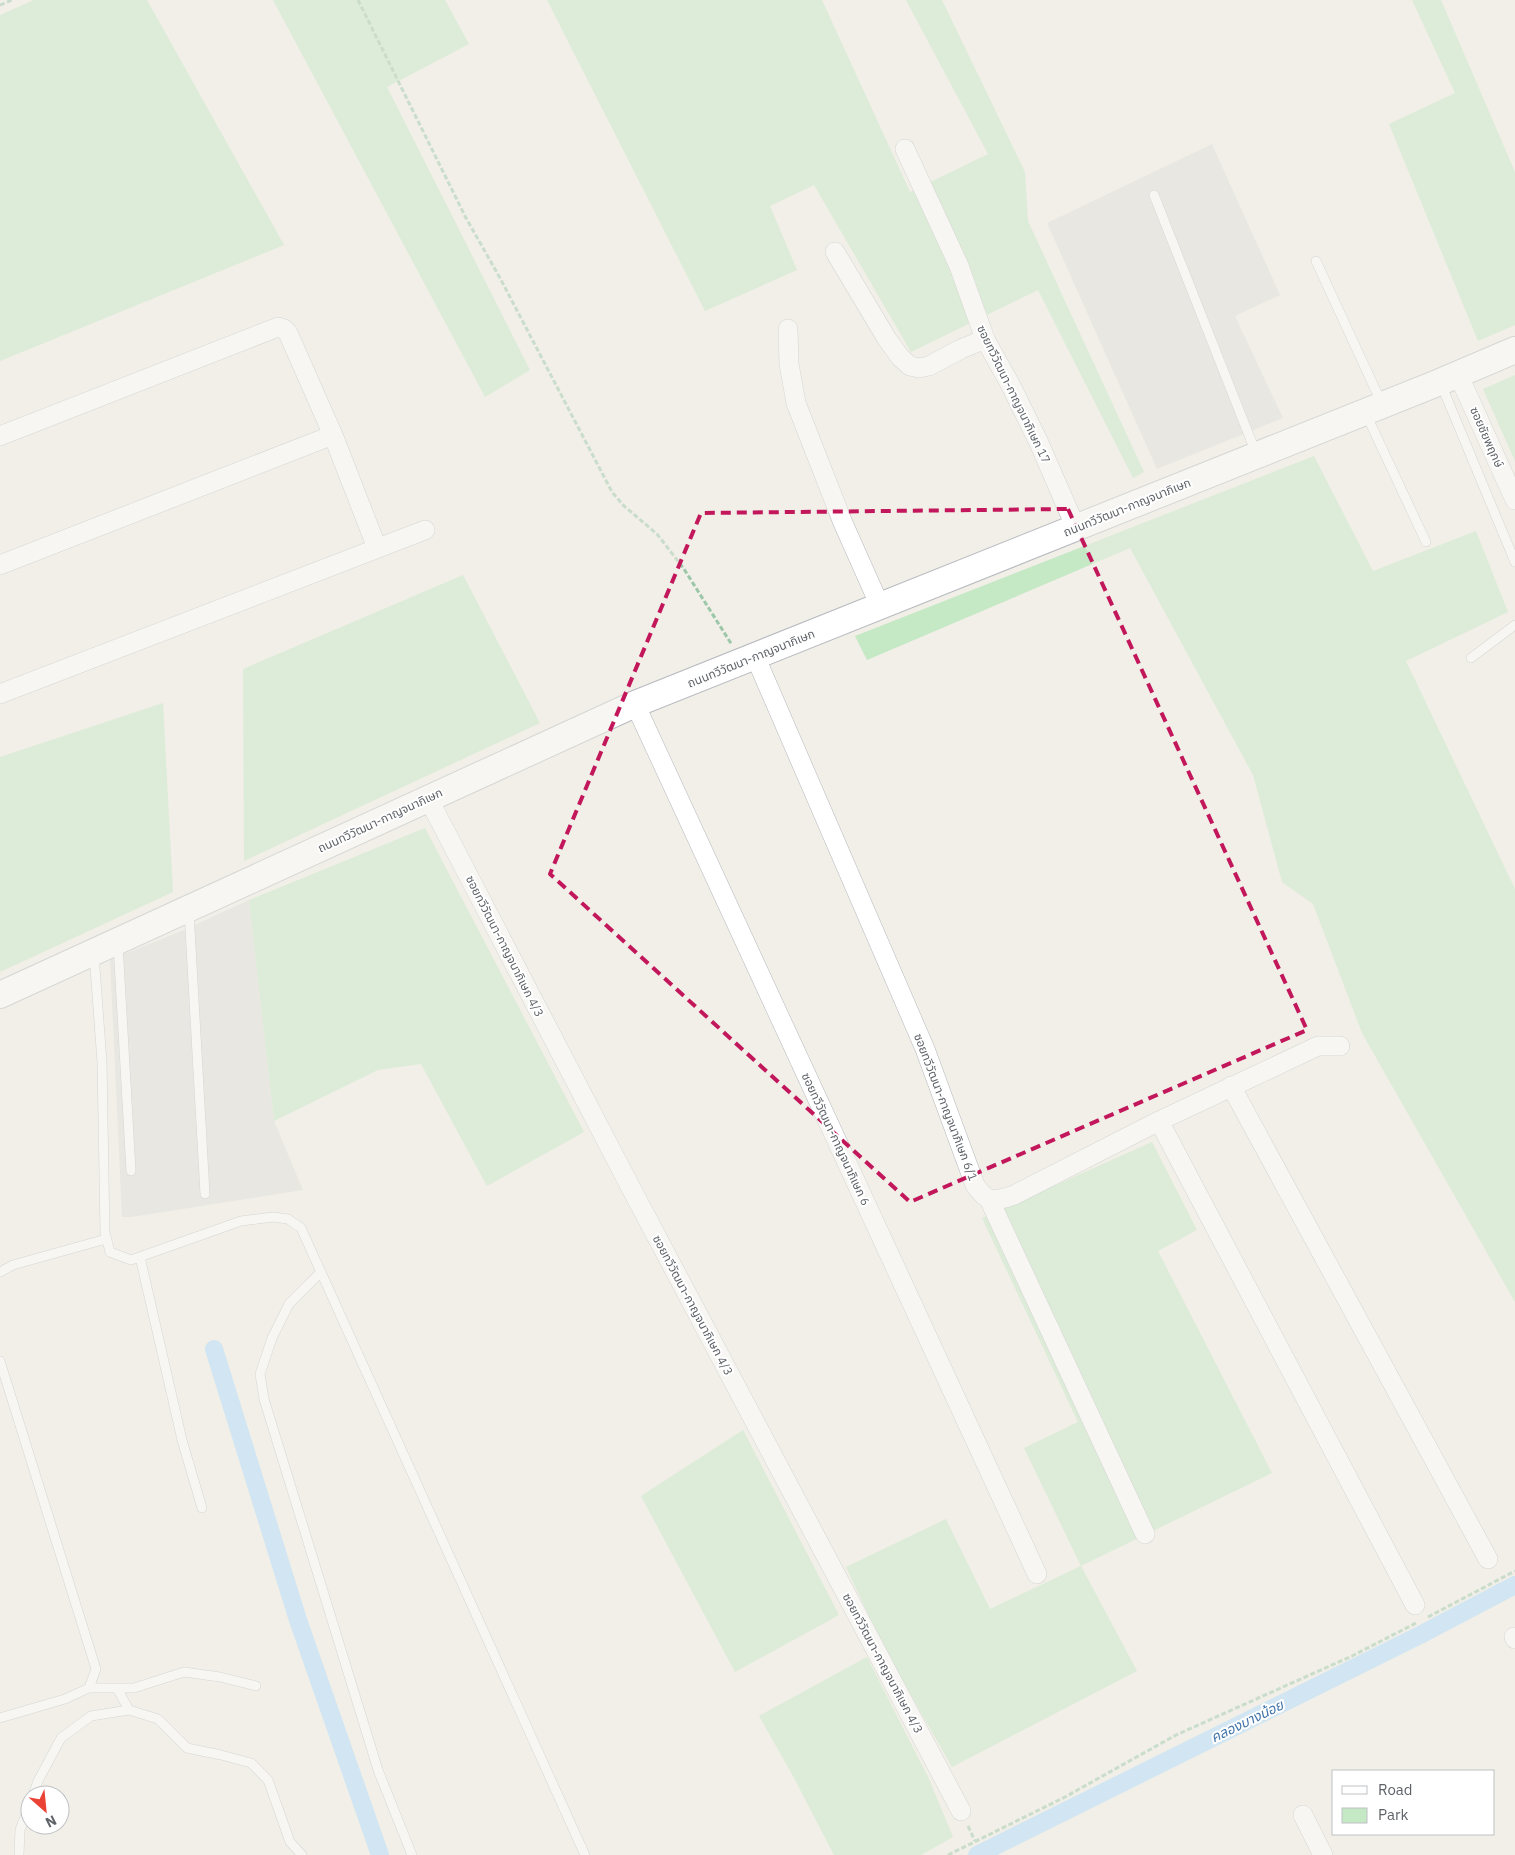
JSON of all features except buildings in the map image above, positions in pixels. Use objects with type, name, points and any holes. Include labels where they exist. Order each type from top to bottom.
[{"type":"street","name":"ซอยทวีวัฒนา-กาญจนาภิเษก 17","points":[[905,149],[959,266],[985,340],[1011,386],[1039,443],[1076,528]]},
{"type":"street","points":[[835,252],[886,339],[910,366],[919,368],[929,366],[961,349],[985,340]]},
{"type":"street","points":[[0,436],[278,327],[288,333],[334,435],[378,548]]},
{"type":"street","points":[[788,329],[789,364],[796,403],[843,523],[880,606]]},
{"type":"street","name":"ถนนทวีวัฒนา-กาญจนาภิเษก","points":[[0,995],[635,704],[1515,350]]},
{"type":"street","name":"ซอยชัยพฤกษ์","points":[[1449,378],[1515,500]]},
{"type":"street","points":[[0,566],[334,435]]},
{"type":"street","points":[[0,694],[425,530]]},
{"type":"street","name":"ซอยทวีวัฒนา-กาญจนาภิเษก 6/1","points":[[748,659],[925,1049],[975,1185],[989,1199],[1145,1534]]},
{"type":"street","name":"ซอยทวีวัฒนา-กาญจนาภิเษก 6","points":[[635,704],[1037,1574]]},
{"type":"street","name":"ซอยทวีวัฒนา-กาญจนาภิเษก 4/3","points":[[428,798],[632,1190],[961,1811]]},
{"type":"street","points":[[989,1199],[1002,1199],[1014,1195],[1158,1121],[1318,1046],[1340,1046]]},
{"type":"street","points":[[1231,1086],[1488,1559]]},
{"type":"street","points":[[1158,1121],[1415,1605]]},
{"type":"street","points":[[1303,1815],[1323,1855]]},
{"type":"lane","points":[[1154,195],[1257,455]]},
{"type":"lane","points":[[1316,261],[1426,542]]},
{"type":"lane","points":[[1449,378],[1515,562]]},
{"type":"lane","points":[[1471,658],[1515,626]]},
{"type":"lane","points":[[189,907],[205,1194]]},
{"type":"lane","points":[[118,941],[131,1171]]},
{"type":"lane","points":[[94,952],[102,1062],[104,1224],[110,1252],[131,1260],[241,1221],[273,1217],[288,1219],[301,1228],[585,1855]]},
{"type":"lane","points":[[0,1272],[13,1265],[106,1239]]},
{"type":"lane","points":[[140,1257],[182,1440],[202,1508]]},
{"type":"lane","points":[[321,1272],[290,1304],[272,1338],[260,1374],[264,1399],[378,1770],[412,1855]]},
{"type":"lane","points":[[0,1361],[96,1668],[89,1688]]},
{"type":"lane","points":[[0,1718],[66,1699],[89,1688],[134,1688],[184,1672],[220,1677],[256,1686]]},
{"type":"lane","points":[[117,1688],[129,1710]]},
{"type":"lane","points":[[37,1785],[61,1738],[91,1716],[129,1710],[158,1719],[188,1748],[251,1763],[268,1780],[290,1842],[302,1855]]},
{"type":"lane","points":[[19,1855],[20,1830]]},
{"type":"path","points":[[0,5],[12,0]]},
{"type":"path","points":[[358,0],[466,218],[500,278],[612,492],[624,506],[657,534],[748,659]]},
{"type":"path","points":[[948,1855],[1065,1797],[1176,1735],[1352,1656],[1485,1588],[1515,1570]]},
{"type":"highlighted area","points":[[1068,509],[1307,1030],[910,1202],[550,874],[701,513]]},
{"type":"shaded area","points":[[1212,144],[1280,295],[1235,316],[1283,418],[1157,469],[1047,223]]},
{"type":"shaded area","points":[[249,900],[274,1121],[303,1190],[122,1217],[110,960],[179,932]]},
{"type":"green space","points":[[34,0],[147,0],[284,245],[0,361],[0,15]]},
{"type":"green space","points":[[273,0],[445,0],[469,44],[387,87],[530,370],[485,397]]},
{"type":"green space","points":[[547,0],[822,0],[910,192],[988,154],[906,0],[942,0],[1025,172],[1028,221],[1144,472],[1133,478],[1038,290],[911,352],[814,185],[770,206],[797,270],[705,311]]},
{"type":"green space","points":[[1412,0],[1441,0],[1515,172],[1515,325],[1478,341],[1389,124],[1455,93]]},
{"type":"green space","points":[[1515,375],[1515,461],[1483,389]]},
{"type":"green space","points":[[1314,456],[1373,571],[1476,531],[1508,612],[1406,661],[1515,889],[1515,1302],[1362,1033],[1313,904],[1282,882],[1253,775],[1130,548],[867,660],[855,636]]},
{"type":"green space","points":[[463,575],[540,723],[244,861],[243,669]]},
{"type":"green space","points":[[163,703],[173,892],[0,972],[0,757]]},
{"type":"green space","points":[[425,828],[584,1132],[487,1186],[421,1064],[378,1070],[274,1121],[249,900]]},
{"type":"green space","points":[[1152,1142],[1197,1230],[1158,1251],[1272,1473],[1081,1566],[1024,1448],[1078,1422],[982,1218]]},
{"type":"green space","points":[[743,1430],[839,1615],[735,1672],[641,1496]]},
{"type":"green space","points":[[946,1519],[990,1609],[1081,1566],[1137,1671],[952,1767],[884,1648],[846,1567]]},
{"type":"green space","points":[[867,1657],[929,1779],[953,1837],[921,1855],[834,1855],[759,1716]]},
{"type":"waterway","points":[[214,1349],[298,1620],[380,1855]]},
{"type":"waterway","name":"คลองบางน้อย","points":[[977,1855],[1420,1635],[1515,1585]]}]
